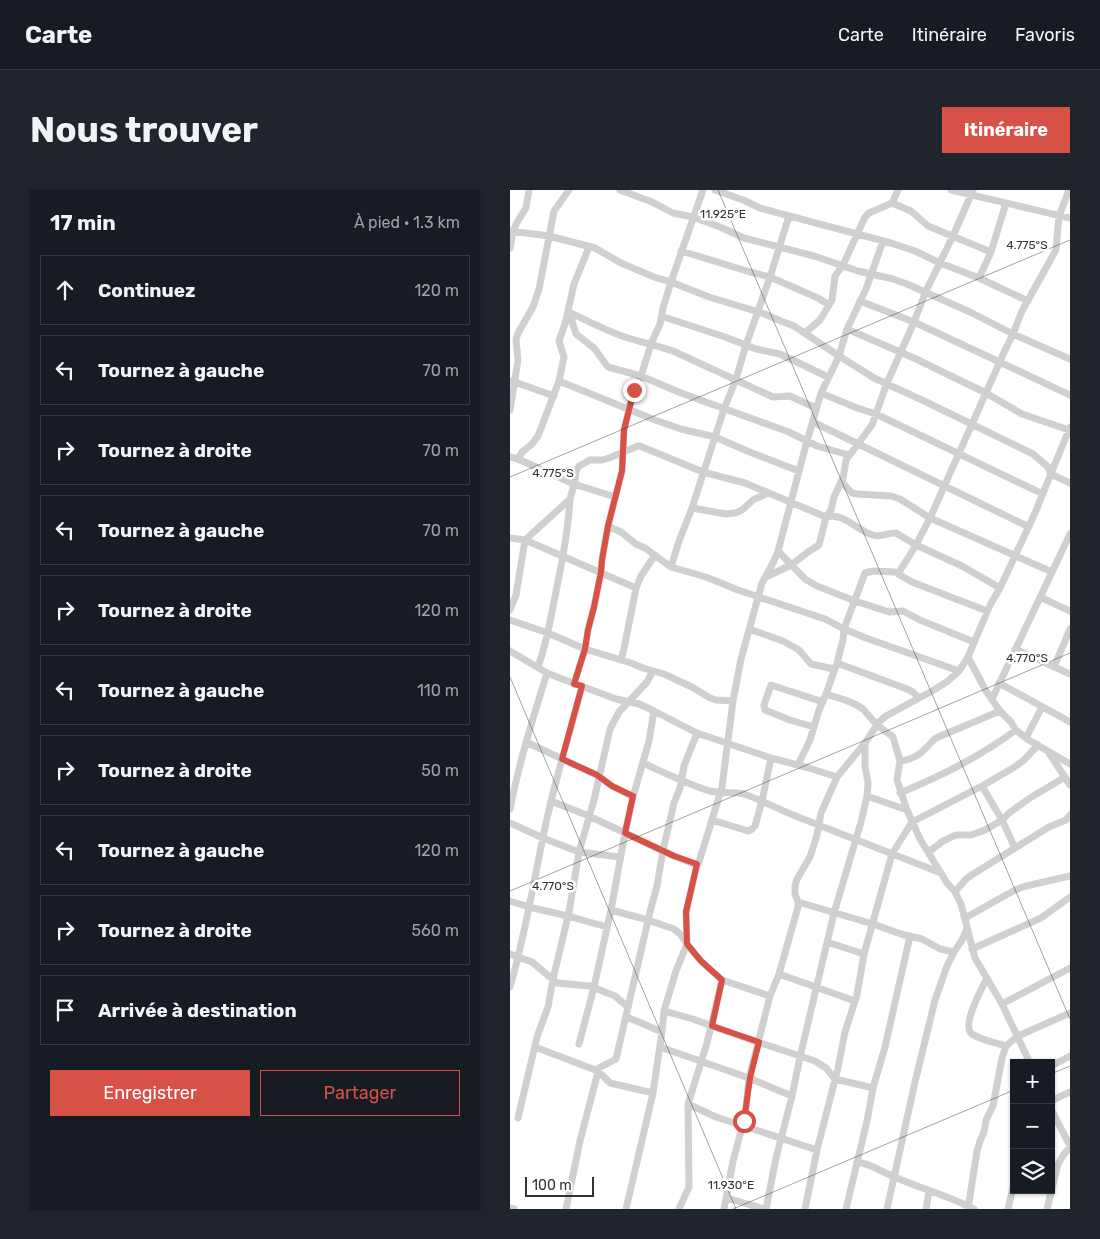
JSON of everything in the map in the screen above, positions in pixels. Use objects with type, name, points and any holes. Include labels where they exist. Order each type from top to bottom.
[{"type":"street","points":[[510,248],[512,231],[526,208],[529,190]]},
{"type":"street","points":[[510,410],[512,381],[518,357],[516,340],[533,307],[539,289],[554,211],[569,190]]},
{"type":"street","points":[[620,190],[652,202],[673,213],[693,217],[744,238],[778,246],[872,275],[893,279],[926,291],[1013,334],[1070,359]]},
{"type":"street","points":[[574,684],[585,649],[601,572],[608,526],[622,471],[624,430],[629,409],[634,390],[660,324],[671,282],[702,190]]},
{"type":"street","points":[[715,190],[760,208],[916,251],[1028,301]]},
{"type":"street","points":[[805,333],[820,320],[832,300],[835,276],[843,266],[865,217],[869,213],[892,203],[898,190]]},
{"type":"street","points":[[952,190],[972,192],[1006,203],[1070,218]]},
{"type":"street","points":[[898,574],[930,518],[1022,311],[1056,250],[1060,216],[1066,191]]},
{"type":"street","points":[[766,577],[791,565],[820,545],[826,517],[831,510],[848,455],[872,425],[926,291],[954,236],[972,192]]},
{"type":"street","points":[[892,203],[911,211],[928,226],[990,252]]},
{"type":"street","points":[[979,278],[990,252],[1006,203]]},
{"type":"street","points":[[671,567],[724,408],[736,379],[789,216]]},
{"type":"street","points":[[512,231],[549,236],[595,248],[621,263],[644,273],[794,326],[874,378],[888,383],[1033,454],[1048,467],[1052,474],[1070,482]]},
{"type":"street","points":[[626,1209],[653,1093],[664,1011],[676,971],[687,944],[686,912],[697,864],[721,792],[733,701],[749,630],[762,584],[778,551],[806,441],[821,393],[839,356],[847,330],[872,275],[883,241]]},
{"type":"street","points":[[518,459],[522,452],[538,436],[554,396],[564,357],[559,342],[569,312],[574,284],[589,247]]},
{"type":"street","points":[[681,251],[770,277],[818,298],[829,305]]},
{"type":"street","points":[[860,301],[914,322],[1070,395]]},
{"type":"street","points":[[569,312],[630,339],[673,351],[773,397],[790,396],[816,408]]},
{"type":"street","points":[[569,312],[576,334],[594,348],[608,367],[641,376],[789,432],[817,446],[848,455]]},
{"type":"street","points":[[661,316],[756,349],[780,354],[828,377]]},
{"type":"street","points":[[724,1209],[733,1161],[746,1116],[750,1078],[770,996],[779,974],[797,912],[798,902],[795,886],[810,856],[817,835],[821,813],[837,777],[877,725],[886,716],[948,681],[959,671],[968,657],[995,595],[1016,556],[1070,428],[1022,414],[914,358],[847,330]]},
{"type":"street","points":[[512,381],[554,396]]},
{"type":"street","points":[[559,381],[655,420],[681,429],[715,437],[784,466],[800,470]]},
{"type":"street","points":[[821,393],[876,414],[1043,494]]},
{"type":"street","points":[[813,422],[1029,527]]},
{"type":"street","points":[[538,668],[548,633],[563,557],[569,521],[570,499],[576,471],[582,464],[590,460],[602,460],[638,446],[703,472],[745,483],[826,517],[832,515],[840,517],[865,532],[876,536],[896,533],[916,545],[962,566],[1000,588]]},
{"type":"street","points":[[510,457],[574,484],[615,497]]},
{"type":"street","points":[[841,481],[852,492],[857,494],[891,496],[900,499],[930,518],[1052,572]]},
{"type":"street","points":[[692,508],[734,514],[742,510],[753,500],[768,493]]},
{"type":"street","points":[[510,610],[516,596],[525,540],[570,499]]},
{"type":"street","points":[[608,526],[621,532],[671,567],[706,577],[826,619],[844,629],[959,671]]},
{"type":"street","points":[[992,699],[1052,572],[1067,548],[1070,534]]},
{"type":"street","points":[[510,538],[525,540],[636,588]]},
{"type":"street","points":[[778,551],[804,579],[817,586],[889,612],[902,612],[974,642]]},
{"type":"street","points":[[621,660],[636,588],[645,569],[655,555]]},
{"type":"street","points":[[798,765],[810,740],[836,666],[844,629],[865,573],[873,571],[892,572],[987,612]]},
{"type":"street","points":[[1040,597],[1070,610]]},
{"type":"street","points":[[510,620],[548,633],[585,649],[664,674],[710,698],[733,701]]},
{"type":"street","points":[[1054,667],[1070,629]]},
{"type":"street","points":[[749,630],[783,641],[799,650],[811,664],[836,666],[907,689],[919,698]]},
{"type":"street","points":[[1015,649],[1070,674]]},
{"type":"street","points":[[511,654],[547,673],[574,684],[654,710],[697,733],[771,758],[837,777]]},
{"type":"street","points":[[968,657],[1000,712],[1011,722],[1016,730],[1070,764]]},
{"type":"street","points":[[518,1118],[535,1047],[548,1007],[568,916],[579,852],[594,800],[610,729],[618,712],[647,682],[653,671]]},
{"type":"street","points":[[510,809],[516,777],[547,673]]},
{"type":"street","points":[[998,683],[1070,722]]},
{"type":"street","points":[[814,727],[765,710],[764,705],[771,685],[823,702]]},
{"type":"street","points":[[510,987],[519,957],[551,801],[582,686]]},
{"type":"street","points":[[826,694],[855,704],[863,709],[877,725],[893,736],[900,761],[897,780],[900,793],[912,822],[920,839],[961,904],[975,958],[1002,1004],[1028,1059]]},
{"type":"street","points":[[1026,738],[1042,707]]},
{"type":"street","points":[[580,1044],[611,910],[633,796],[649,740],[654,710]]},
{"type":"street","points":[[900,761],[915,757],[936,738],[1000,712]]},
{"type":"street","points":[[900,793],[965,764],[1016,730]]},
{"type":"street","points":[[566,1209],[580,1141],[599,1068],[616,1059],[661,869],[663,850],[684,766],[697,733]]},
{"type":"street","points":[[526,742],[579,766],[633,796]]},
{"type":"street","points":[[727,1198],[765,1209],[834,913],[867,796],[865,743]]},
{"type":"street","points":[[805,1209],[845,1032],[858,989],[864,954],[892,854],[912,822],[1013,768],[1024,760],[1038,745]]},
{"type":"street","points":[[1047,751],[1070,785]]},
{"type":"street","points":[[712,820],[748,830],[755,826],[771,758]]},
{"type":"street","points":[[643,763],[712,792],[735,792],[762,801],[790,814],[941,873]]},
{"type":"street","points":[[928,852],[943,841],[959,834],[969,836],[985,830],[1002,820],[1030,798],[1065,777]]},
{"type":"street","points":[[982,786],[1002,820],[1015,848]]},
{"type":"street","points":[[867,796],[907,810]]},
{"type":"street","points":[[551,801],[589,816],[674,856],[697,864]]},
{"type":"street","points":[[955,892],[970,876],[1054,824],[1066,820],[1070,815]]},
{"type":"street","points":[[510,824],[579,852],[620,857]]},
{"type":"street","points":[[965,918],[1015,890],[1070,876]]},
{"type":"street","points":[[972,949],[1041,918],[1070,897]]},
{"type":"street","points":[[510,901],[607,927]]},
{"type":"street","points":[[798,902],[922,939],[940,949],[954,952]]},
{"type":"street","points":[[611,910],[674,929],[701,961],[722,980],[770,996]]},
{"type":"street","points":[[887,1209],[915,1082],[936,1000],[947,966],[967,928]]},
{"type":"street","points":[[846,1209],[873,1088],[901,981],[910,936]]},
{"type":"street","points":[[827,942],[864,954]]},
{"type":"street","points":[[510,954],[532,962],[558,983],[594,987],[615,996],[628,1006]]},
{"type":"street","points":[[1002,1004],[1070,968]]},
{"type":"street","points":[[779,974],[855,1001]]},
{"type":"street","points":[[987,978],[970,1018],[969,1030],[972,1034],[1006,1046]]},
{"type":"street","points":[[679,1209],[689,1187],[688,1104],[712,1026],[722,980]]},
{"type":"street","points":[[664,1011],[693,1019],[821,1064],[835,1079],[873,1088]]},
{"type":"street","points":[[857,1162],[871,1165],[894,1177],[948,1197],[970,1208],[977,1151],[984,1132],[987,1116],[993,1106],[1006,1046],[1018,1036],[1070,1013]]},
{"type":"street","points":[[627,1017],[662,1032]]},
{"type":"street","points":[[535,1047],[598,1071],[610,1083],[653,1093]]},
{"type":"street","points":[[660,1047],[750,1078],[792,1096]]},
{"type":"street","points":[[1055,1064],[1070,1056]]},
{"type":"street","points":[[1055,1099],[1070,1092]]},
{"type":"street","points":[[688,1104],[716,1117],[817,1150]]},
{"type":"street","points":[[1047,1209],[1058,1164],[1070,1146],[1055,1117]]},
{"type":"street","points":[[1061,1130],[1070,1127]]},
{"type":"street","points":[[926,1209],[929,1191]]},
{"type":"street","points":[[1008,1209],[1011,1194]]},
{"type":"street","points":[[510,1208],[514,1209]]},
{"type":"route","points":[[634,390],[624,430],[622,471],[608,526],[601,572],[585,649],[574,684],[582,686],[562,759],[597,775],[612,786],[633,796],[625,833],[674,856],[697,864],[686,912],[687,944],[701,961],[722,980],[712,1026],[759,1042],[750,1078],[744,1121]]}]
